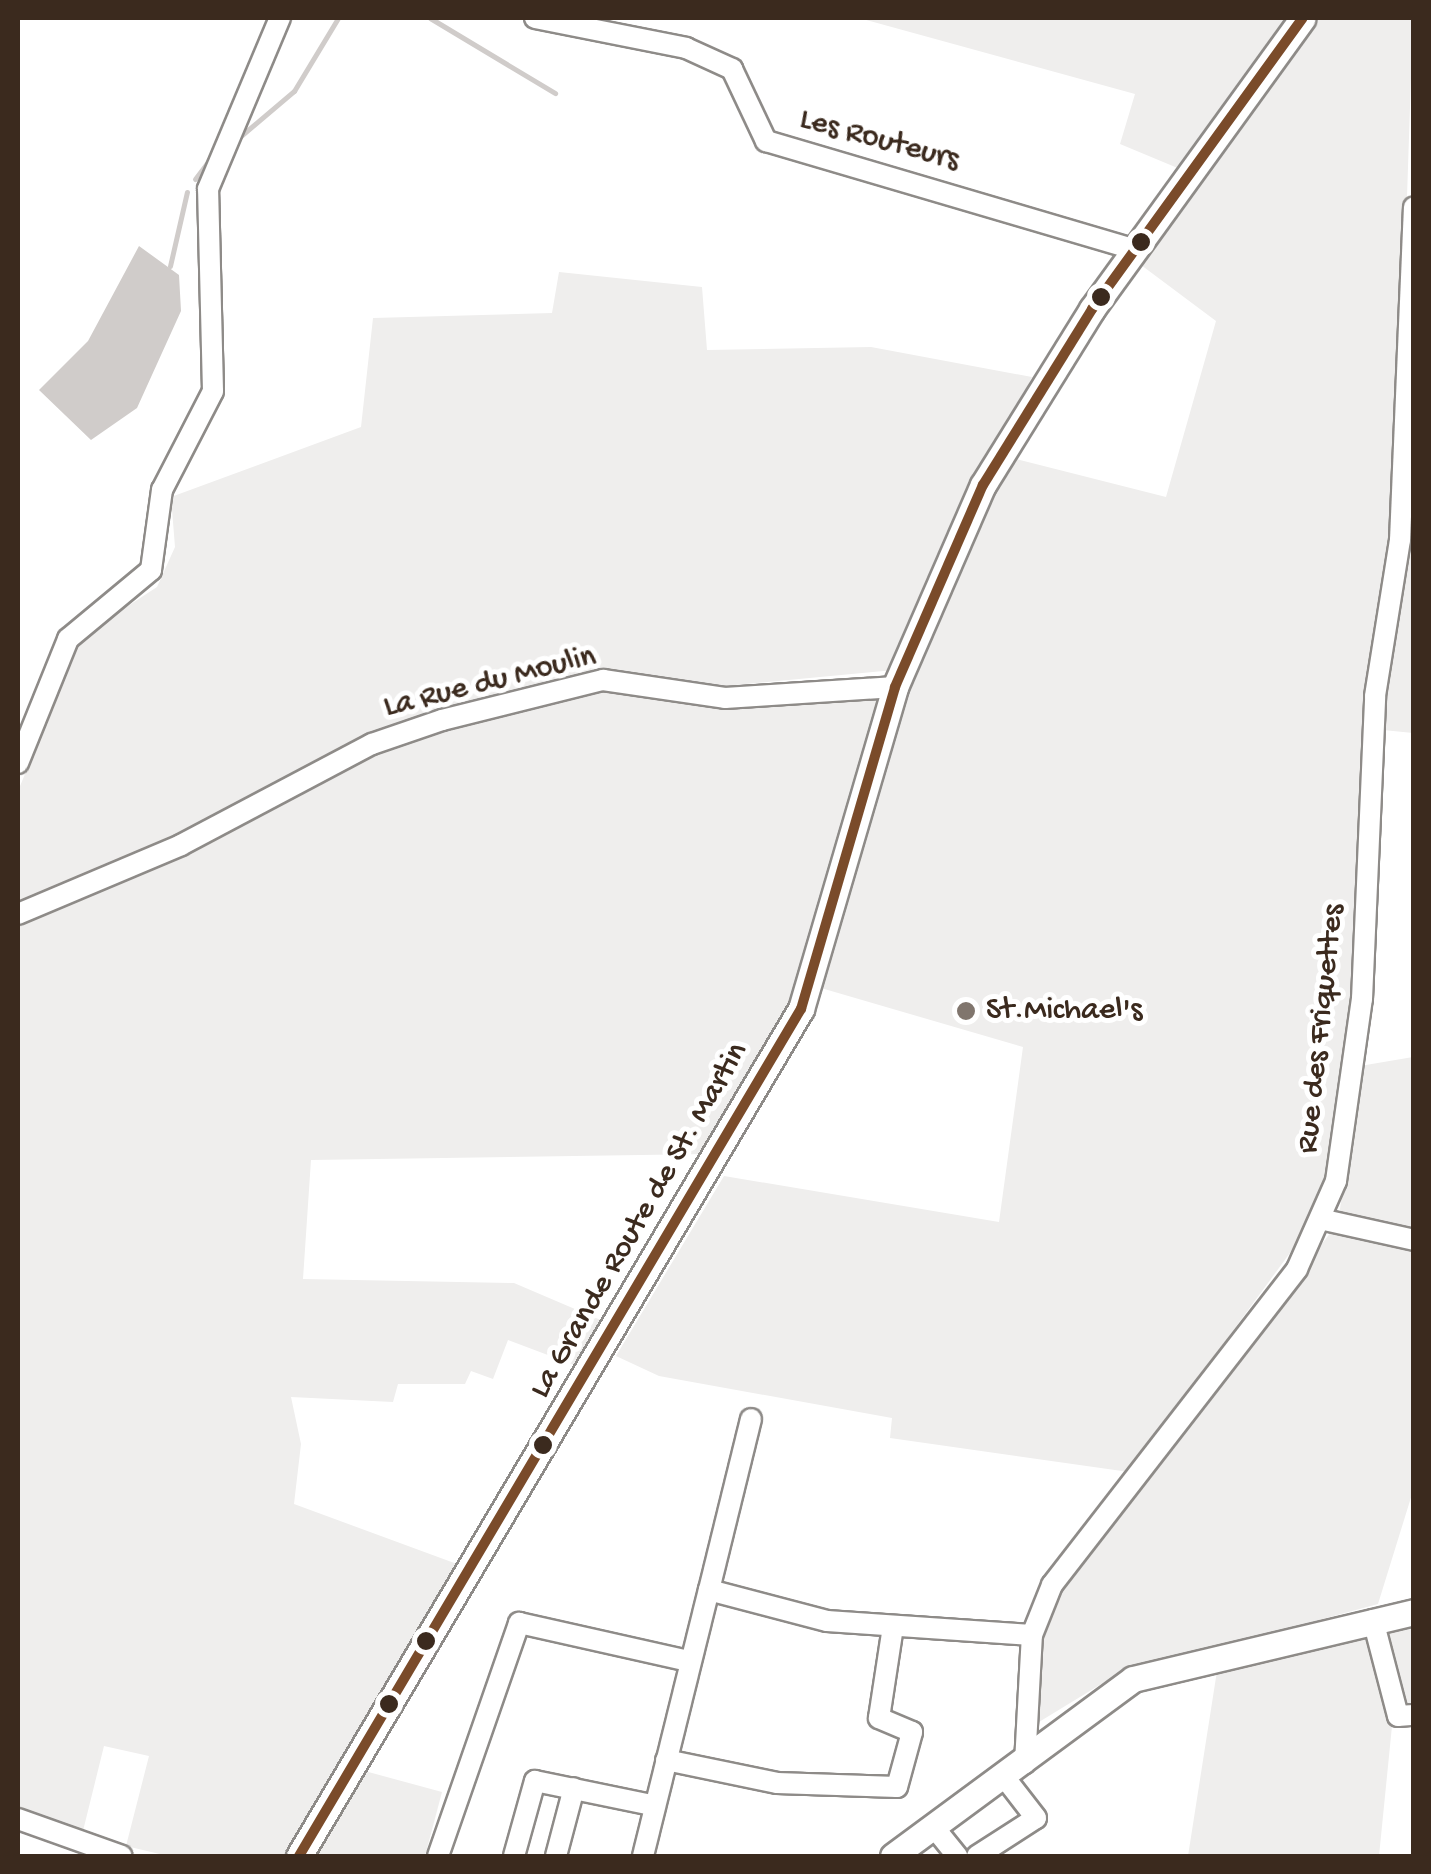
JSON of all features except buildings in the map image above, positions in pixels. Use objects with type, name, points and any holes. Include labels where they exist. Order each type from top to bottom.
[{"type":"main road","name":"La Grande Route de St. Martin","points":[[299,1856],[801,1008],[895,687],[993,468],[1134,249],[1303,18]]},
{"type":"main road","points":[[893,1856],[1015,1771],[1101,1695],[1133,1680],[1414,1612]]},
{"type":"street","name":"Les Routeurs","points":[[535,18],[686,48],[732,69],[766,141],[1134,249]]},
{"type":"street","points":[[18,763],[68,639],[152,570],[162,490],[213,391],[208,189],[222,144],[281,19]]},
{"type":"street","name":"Rue des Friquettes","points":[[1015,1771],[1032,1634],[1052,1585],[1297,1269],[1324,1220],[1362,999],[1376,696],[1400,540],[1414,207]]},
{"type":"street","name":"La Rue du Moulin","points":[[18,914],[181,845],[372,744],[442,720],[603,680],[725,698],[895,687]]},
{"type":"street","points":[[1324,1220],[1414,1240]]},
{"type":"street","points":[[643,1856],[652,1805],[751,1420]]},
{"type":"street","points":[[709,1590],[827,1621],[1032,1634]]},
{"type":"street","points":[[1374,1620],[1398,1716],[1414,1715]]},
{"type":"street","points":[[438,1856],[520,1624],[689,1660]]},
{"type":"street","points":[[666,1760],[777,1782],[897,1787],[912,1732],[879,1718],[894,1627]]},
{"type":"street","points":[[977,1856],[1036,1818],[1015,1771]]},
{"type":"street","points":[[514,1856],[535,1781],[652,1805]]},
{"type":"street","points":[[556,1856],[574,1788]]},
{"type":"street","points":[[18,1819],[122,1856]]},
{"type":"street","points":[[941,1836],[958,1856]]},
{"type":"shaded area","points":[[859,18],[1292,18],[1180,169],[1120,144],[1135,94]]},
{"type":"shaded area","points":[[1315,18],[1413,18],[1397,495],[1357,1001],[1323,1208],[1129,1472],[890,1438],[892,1418],[659,1376],[616,1356],[724,1176],[999,1222],[1023,1047],[821,988],[905,691],[1012,458],[1166,497],[1216,321],[1137,262]]},
{"type":"shaded area","points":[[139,246],[179,275],[181,311],[137,408],[91,440],[39,390],[88,341]]},
{"type":"shaded area","points":[[559,272],[702,287],[707,350],[871,347],[1032,377],[894,670],[704,688],[598,669],[422,717],[18,908],[18,791],[82,636],[157,587],[175,547],[171,497],[361,427],[373,318],[552,313]]},
{"type":"shaded area","points":[[1406,544],[1414,545],[1413,733],[1383,730]]},
{"type":"shaded area","points":[[596,690],[725,703],[837,692],[877,700],[811,971],[707,1154],[311,1160],[303,1279],[514,1283],[610,1324],[585,1369],[508,1340],[493,1379],[471,1371],[465,1384],[398,1384],[393,1402],[291,1397],[301,1444],[294,1504],[457,1564],[288,1856],[168,1856],[126,1846],[149,1756],[104,1746],[81,1839],[18,1812],[18,922],[135,877],[377,751]]},
{"type":"shaded area","points":[[1413,1057],[1413,1233],[1339,1216],[1360,1066]]},
{"type":"shaded area","points":[[1331,1232],[1413,1249],[1413,1491],[1378,1604],[1116,1675],[1039,1722],[1044,1628],[1059,1589]]},
{"type":"shaded area","points":[[1413,1623],[1413,1710],[1401,1711],[1383,1640],[1391,1627]]},
{"type":"shaded area","points":[[1365,1635],[1380,1659],[1392,1726],[1379,1856],[1188,1856],[1217,1671]]},
{"type":"shaded area","points":[[361,1770],[442,1792],[425,1856],[314,1856]]},
{"type":"waterway","points":[[236,140],[294,91],[338,18]]},
{"type":"waterway","points":[[430,18],[555,93]]},
{"type":"waterway","points":[[195,179],[214,154]]},
{"type":"waterway","points":[[170,266],[187,192]]},
{"type":"transit line","points":[[299,1856],[801,1009],[895,687],[983,485],[1092,309],[1303,18]]},
{"type":"place","name":"St.Michael's","points":[[966,1011]]}]
